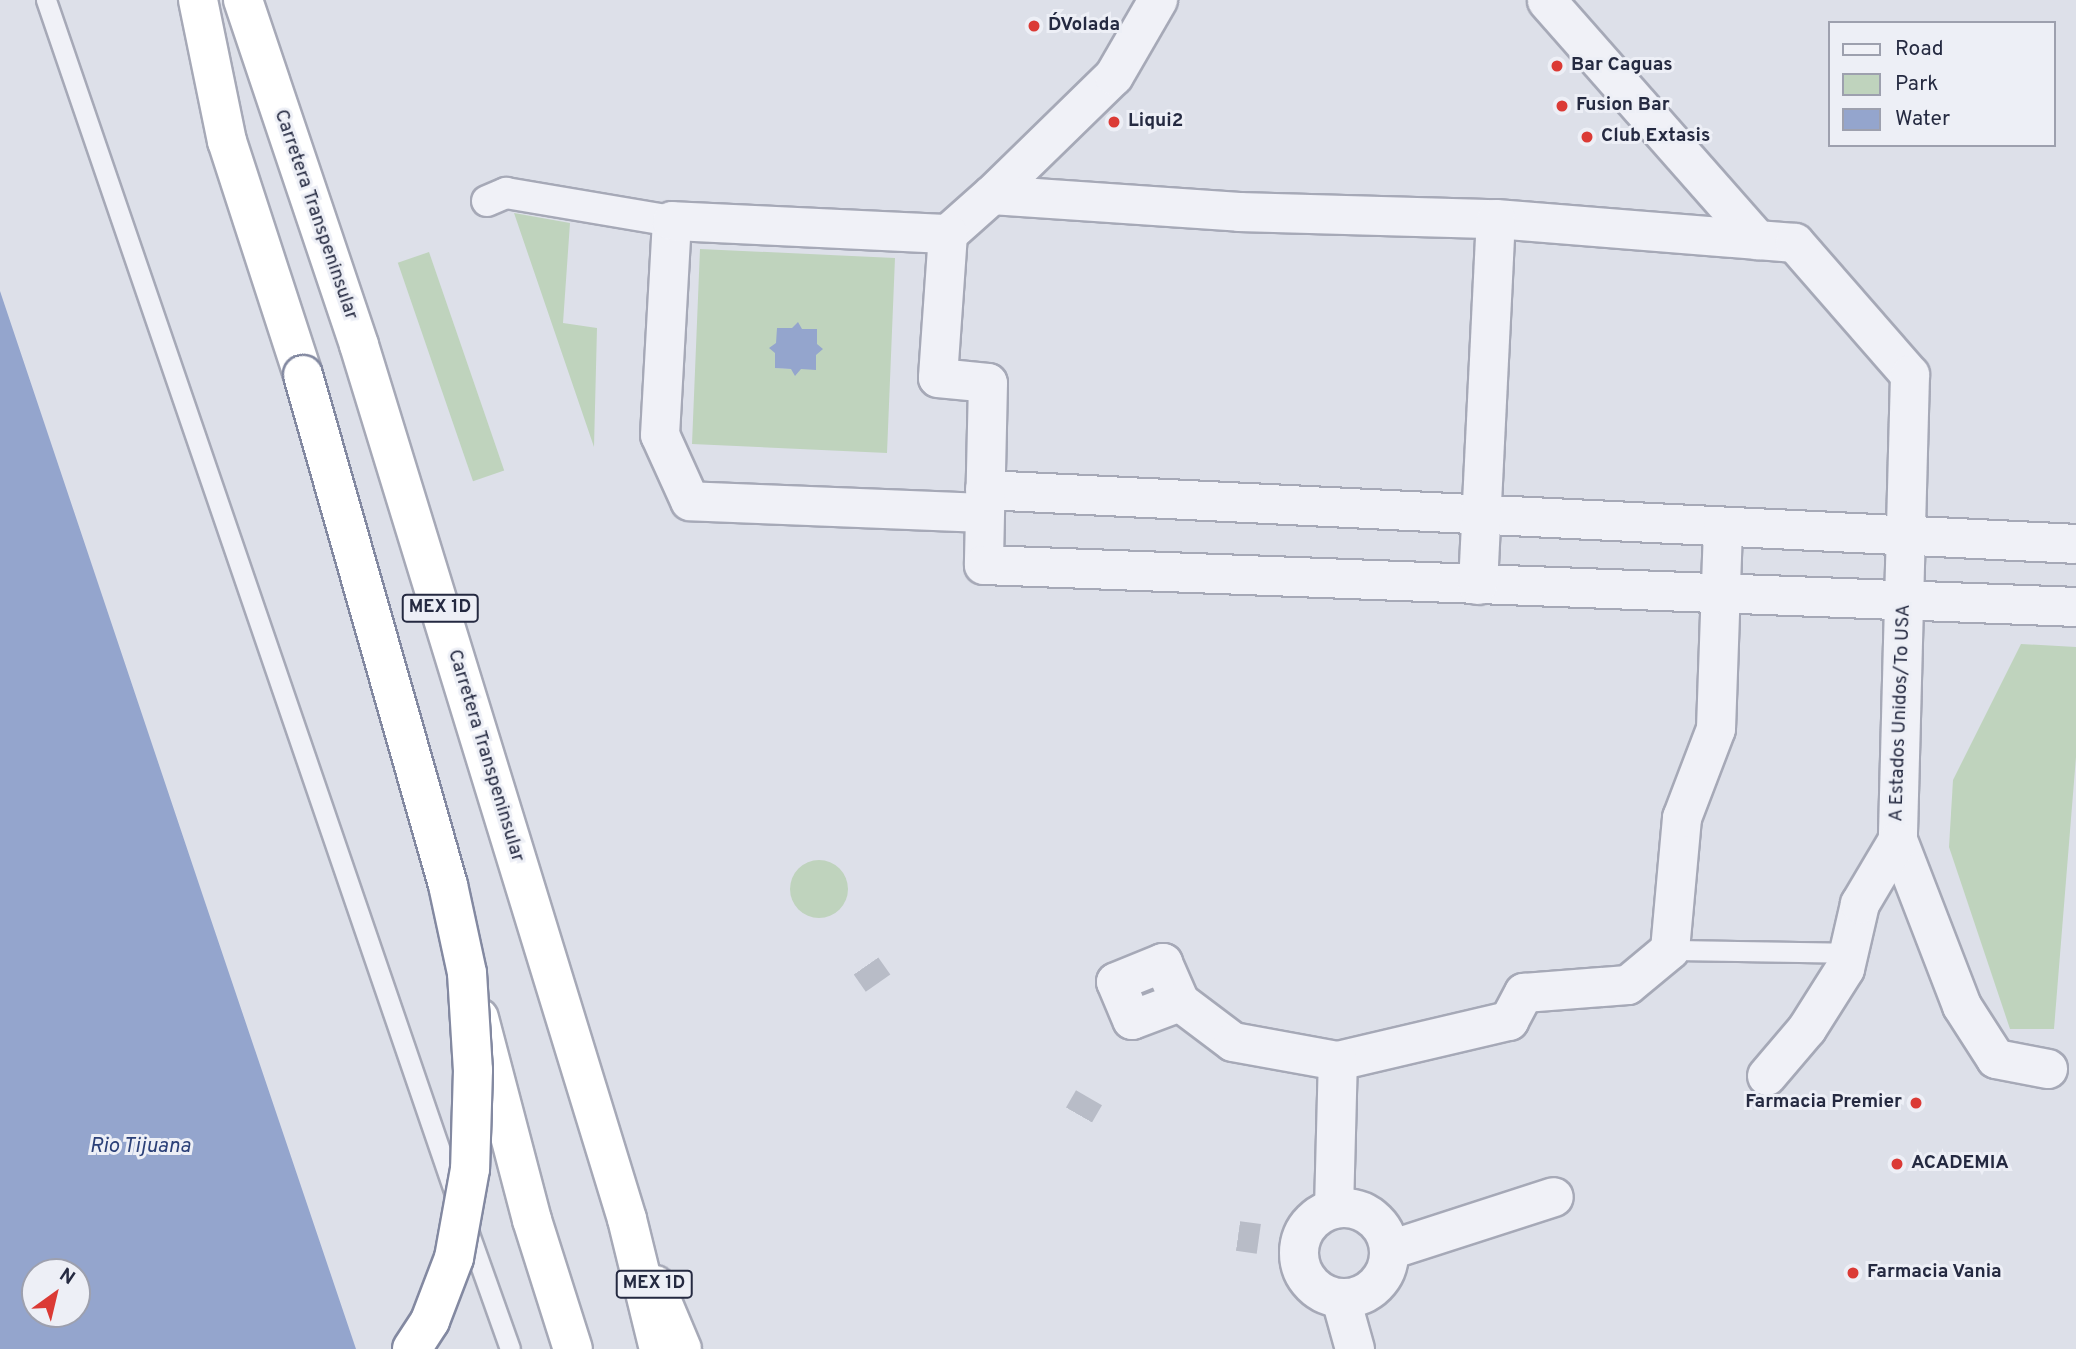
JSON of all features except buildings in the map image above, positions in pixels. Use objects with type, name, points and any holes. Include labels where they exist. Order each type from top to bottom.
[{"type":"highway","points":[[198,0],[227,141],[303,375],[448,885],[467,973],[532,1220],[573,1349]]},
{"type":"highway","name":"Carretera Transpeninsular","points":[[243,0],[359,345],[627,1219],[682,1349]]},
{"type":"highway","points":[[412,1349],[430,1321],[454,1258],[470,1169],[473,1070],[467,973]]},
{"type":"highway","points":[[627,1219],[659,1349]]},
{"type":"street","points":[[487,201],[506,193],[673,221],[948,234],[1114,76],[1158,0]]},
{"type":"street","points":[[1547,1],[1758,240]]},
{"type":"street","points":[[992,195],[1239,212],[1496,219],[1758,240]]},
{"type":"street","points":[[1478,585],[1496,219]]},
{"type":"street","points":[[673,221],[660,435],[691,501],[985,501],[1481,515],[2076,544]]},
{"type":"street","points":[[948,234],[938,378],[988,383],[984,565],[2076,607]]},
{"type":"street","name":"A Estados Unidos/To USA","points":[[1758,240],[1795,243],[1910,375],[1898,840],[1962,1006],[1996,1059],[2048,1069]]},
{"type":"street","points":[[1180,1003],[1233,1042],[1338,1061],[1509,1021],[1524,993],[1628,985],[1670,950],[1682,818],[1716,729],[1723,527]]},
{"type":"street","points":[[1767,1076],[1807,1029],[1851,953],[1860,904],[1898,840]]},
{"type":"street","points":[[1334,1209],[1338,1061]]},
{"type":"street","points":[[1390,1250],[1554,1197]]},
{"type":"street","points":[[1334,1209],[1360,1210],[1381,1225],[1390,1250],[1384,1275],[1366,1293],[1341,1299],[1317,1290],[1301,1269],[1299,1243],[1312,1221],[1334,1209]]},
{"type":"street","points":[[1341,1299],[1355,1349]]},
{"type":"lane","points":[[46,0],[399,1038],[510,1349]]},
{"type":"lane","points":[[1670,950],[1851,953]]},
{"type":"green space","points":[[514,213],[570,223],[563,323],[597,328],[594,447]]},
{"type":"green space","points":[[700,249],[895,258],[887,453],[692,444]],"holes":[[[793,329],[817,344],[800,369],[775,368],[776,343]]]},
{"type":"green space","points":[[429,252],[504,470],[473,481],[398,263]]},
{"type":"green space","points":[[2021,644],[2076,647],[2076,757],[2054,1029],[2010,1029],[1949,847],[1953,780]]},
{"type":"green space","points":[[819,860],[835,865],[843,873],[848,889],[843,905],[835,913],[819,918],[803,913],[795,905],[790,889],[795,873],[803,865]]},
{"type":"water","name":"Rio Tijuana","points":[[0,291],[205,902],[356,1349],[0,1349]]},
{"type":"water","points":[[798,322],[802,329],[817,329],[817,344],[823,349],[816,355],[816,370],[801,369],[795,376],[791,369],[775,368],[775,353],[769,348],[776,343],[777,328],[792,328]]},
{"type":"tunnel","points":[[866,966],[878,983]]},
{"type":"tunnel","points":[[1079,1115],[1089,1098]]},
{"type":"tunnel","points":[[1238,1236],[1259,1239]]},
{"type":"place","name":"D´Volada","points":[[1034,26]]},
{"type":"place","name":"Bar Caguas","points":[[1557,66]]},
{"type":"place","name":"Fusion Bar","points":[[1562,106]]},
{"type":"place","name":"Liqui2","points":[[1114,122]]},
{"type":"place","name":"Club Extasis","points":[[1587,137]]},
{"type":"place","name":"Farmacia Premier","points":[[1916,1103]]},
{"type":"place","name":"ACADEMIA","points":[[1897,1164]]},
{"type":"place","name":"Farmacia Vania","points":[[1853,1273]]}]
